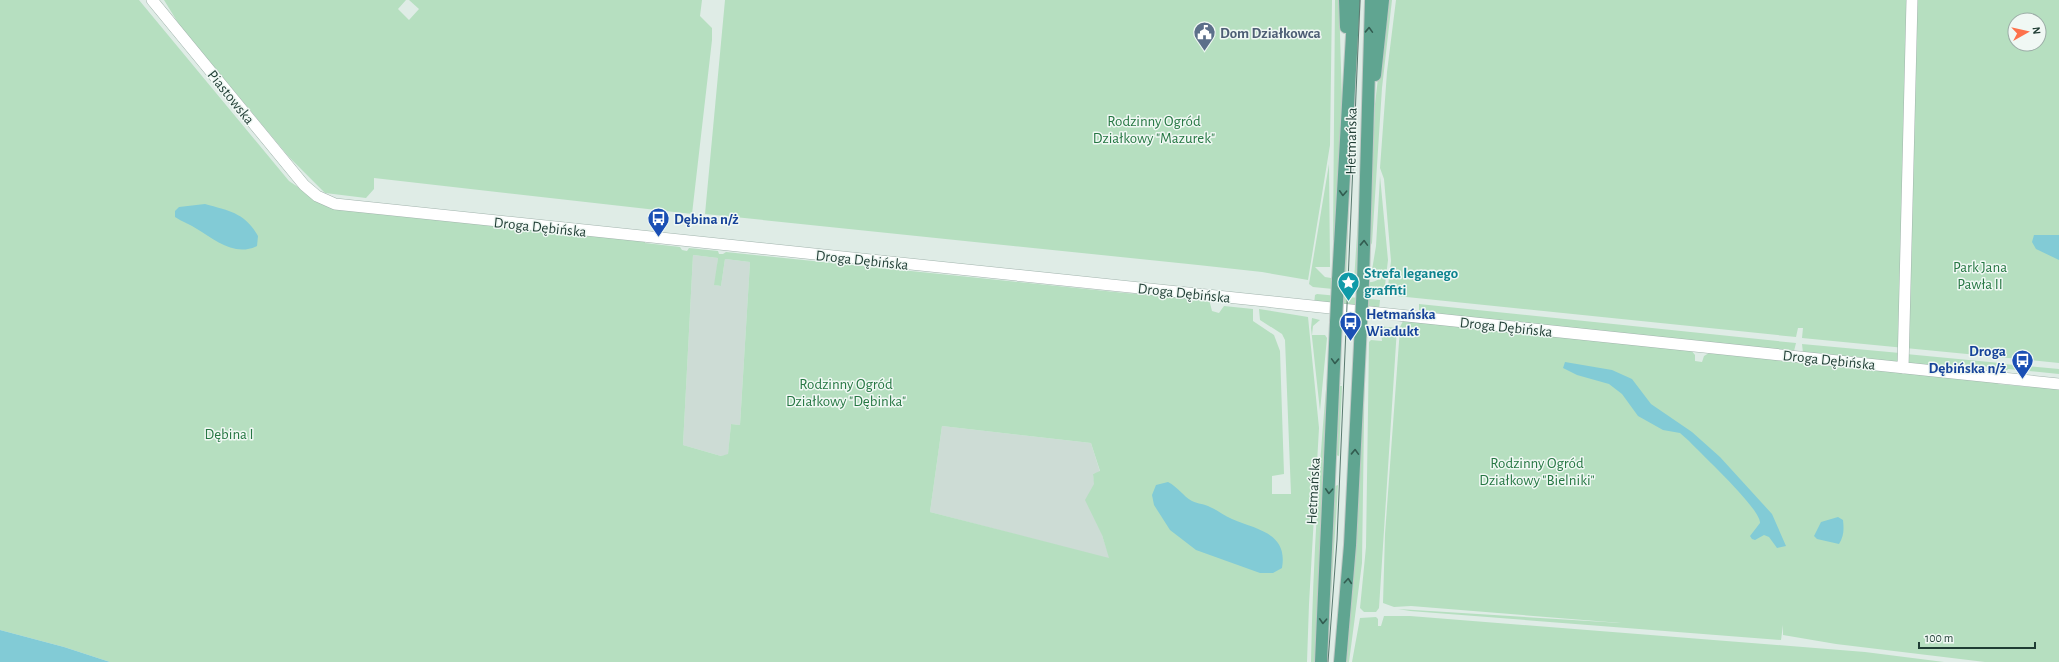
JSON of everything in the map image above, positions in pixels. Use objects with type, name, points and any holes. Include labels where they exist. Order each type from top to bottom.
[{"type":"main road","points":[[1345,0],[1345,68],[1348,105]]},
{"type":"main road","name":"Hetmańska","points":[[1321,662],[1338,280],[1354,0]]},
{"type":"main road","name":"Hetmańska","points":[[1340,662],[1349,560],[1363,282],[1370,0]]},
{"type":"main road","points":[[1368,125],[1382,0]]},
{"type":"street","name":"Piastowska","points":[[152,0],[312,193]]},
{"type":"street","points":[[1903,368],[1912,0]]},
{"type":"street","name":"Droga Dębińska","points":[[312,193],[325,201],[343,206],[2059,384]]},
{"type":"shaded area","points":[[693,255],[718,258],[715,285],[721,286],[725,259],[750,262],[740,425],[731,424],[728,455],[721,456],[683,445]]},
{"type":"shaded area","points":[[942,426],[1091,443],[1100,472],[1093,474],[1102,535],[1110,559],[930,512]]},
{"type":"green space","name":"Dębina I","points":[[0,0],[139,0],[289,181],[310,195],[645,241],[645,243],[680,247],[682,250],[687,251],[689,248],[718,251],[719,254],[726,252],[1125,293],[1209,299],[1212,311],[1219,313],[1224,306],[1253,309],[1253,321],[1274,335],[1280,351],[1284,474],[1272,476],[1272,494],[1291,494],[1285,340],[1282,334],[1260,320],[1259,309],[1308,317],[1319,428],[1307,662],[110,662],[64,647],[0,630]],"holes":[[[693,255],[718,258],[714,285],[721,286],[725,259],[750,262],[740,425],[731,424],[728,454],[721,456],[683,445]],[[942,426],[1091,443],[1100,471],[1093,474],[1094,484],[1085,500],[1102,535],[1109,558],[930,512]]]},
{"type":"green space","points":[[164,0],[406,0],[398,9],[409,20],[419,9],[409,0],[702,0],[700,16],[712,28],[712,40],[692,214],[374,178],[374,189],[366,198],[325,193],[289,157],[180,26]]},
{"type":"green space","name":"Rodzinny Ogród Działkowy \"Mazurek\"","points":[[725,0],[1332,0],[1330,145],[1308,280],[1262,272],[705,214]]},
{"type":"green space","points":[[1335,0],[1339,0],[1342,102],[1335,240],[1333,240]]},
{"type":"green space","points":[[1387,0],[1392,0],[1382,88],[1372,243],[1369,248],[1375,104]]},
{"type":"green space","name":"Park Jana Pawła II","points":[[1396,0],[2059,0],[2059,363],[1802,338],[1803,328],[1798,328],[1796,337],[1387,295],[1391,261],[1384,179],[1380,168],[1387,72]]},
{"type":"green space","points":[[1329,164],[1330,267],[1315,267],[1325,277],[1343,280],[1349,203],[1346,280],[1354,281],[1359,203],[1361,204],[1358,282],[1378,280],[1383,274],[1385,270],[1372,270],[1376,246],[1380,176],[1388,260],[1384,294],[1313,287],[1309,284]]},
{"type":"green space","points":[[1315,295],[1380,300],[1379,310],[1314,304]]},
{"type":"green space","points":[[1419,304],[1796,343],[1794,351],[1442,317],[1419,310]]},
{"type":"green space","points":[[1312,318],[1320,320],[1313,326],[1312,335],[1325,335],[1327,338],[1320,411],[1311,328]]},
{"type":"green space","name":"Rodzinny Ogród Działkowy \"Bielniki\"","points":[[1403,321],[1691,350],[1695,355],[1695,361],[1702,362],[1704,356],[1709,353],[1998,381],[1998,384],[2059,388],[2059,662],[1985,662],[1836,644],[1783,635],[1783,625],[1781,640],[1410,611],[1398,609],[1621,623],[1411,606],[1394,607],[1383,603],[1385,534],[1400,328],[1405,329],[1400,327]]},
{"type":"green space","points":[[1378,326],[1397,328],[1379,608],[1376,612],[1364,612],[1360,608],[1366,547],[1369,342],[1371,340],[1382,341]]},
{"type":"green space","points":[[1802,344],[1900,353],[1900,362],[1803,353]]},
{"type":"green space","points":[[1330,345],[1316,662],[1311,662],[1313,583],[1323,424]]},
{"type":"green space","points":[[1365,350],[1362,563],[1349,662],[1345,662]]},
{"type":"green space","points":[[1906,354],[2000,363],[1999,368],[1959,364],[1959,366],[1946,369],[1906,363]]},
{"type":"green space","points":[[2004,364],[2059,369],[2059,374],[2008,369],[2003,375]]},
{"type":"green space","points":[[1338,382],[1342,384],[1339,383],[1339,386],[1342,386],[1339,456],[1336,455]]},
{"type":"green space","points":[[1338,485],[1327,662],[1335,486]]},
{"type":"green space","points":[[1384,616],[1410,616],[1865,652],[1944,662],[1352,662],[1360,618],[1376,617],[1378,619],[1378,626],[1381,626]]},
{"type":"water","points":[[205,204],[229,211],[248,222],[258,236],[257,246],[241,250],[226,246],[175,217],[175,211],[179,207]]},
{"type":"water","points":[[2034,235],[2059,235],[2059,260],[2036,249],[2032,242]]},
{"type":"water","points":[[1565,362],[1612,370],[1632,379],[1651,404],[1692,432],[1720,457],[1772,514],[1786,546],[1777,548],[1769,537],[1764,535],[1755,540],[1752,539],[1750,536],[1760,523],[1758,516],[1741,494],[1680,433],[1663,430],[1638,416],[1622,394],[1609,384],[1577,375],[1563,368]]},
{"type":"water","points":[[1168,482],[1175,486],[1192,501],[1208,506],[1229,518],[1269,534],[1276,540],[1280,547],[1283,556],[1282,568],[1273,573],[1260,573],[1196,550],[1170,530],[1154,505],[1152,495],[1156,485]]},
{"type":"water","points":[[1838,517],[1843,520],[1844,527],[1843,536],[1839,544],[1817,539],[1814,536],[1821,522]]},
{"type":"water","points":[[0,630],[64,647],[110,662],[0,662]]},
{"type":"tram line","points":[[1328,662],[1337,540],[1360,0]]},
{"type":"place","name":"Dom Działkowca","points":[[1204,52]]},
{"type":"place","name":"Dębina n/ż","points":[[658,238]]},
{"type":"place","name":"Strefa leganego graffiti","points":[[1349,302]]},
{"type":"place","name":"Hetmańska Wiadukt","points":[[1350,342]]},
{"type":"place","name":"Droga Dębińska n/ż","points":[[2022,380]]},
{"type":"park label","name":"Rodzinny Ogród Działkowy \"Dębinka\"","points":[[846,392]]}]
